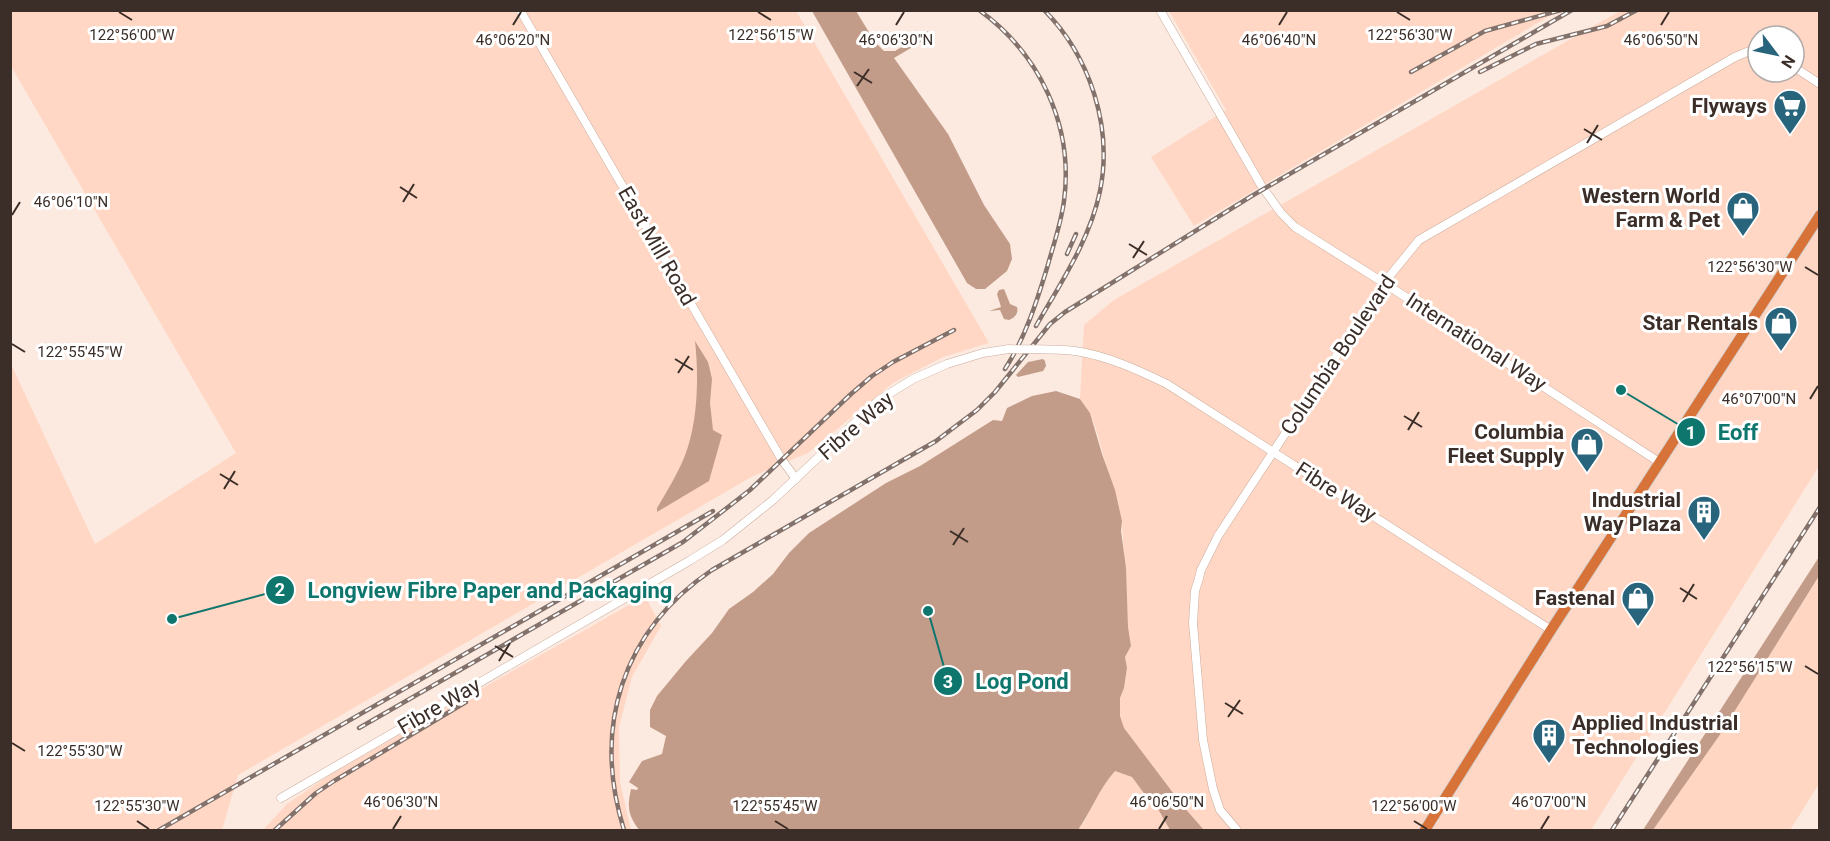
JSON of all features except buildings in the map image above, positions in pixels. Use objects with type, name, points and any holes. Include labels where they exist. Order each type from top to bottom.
[{"type":"highway","points":[[1425,831],[1551,630],[1820,214]]},
{"type":"street","name":"East Mill Road","points":[[520,10],[782,460],[796,479]]},
{"type":"street","name":"International Way","points":[[1160,10],[1261,185],[1281,213],[1295,227],[1659,462]]},
{"type":"street","name":"Columbia Boulevard","points":[[1237,831],[1220,810],[1203,740],[1193,623],[1195,591],[1201,570],[1218,536],[1273,452],[1384,283],[1419,240],[1735,57],[1746,54]]},
{"type":"street","points":[[1806,75],[1820,84]]},
{"type":"street","name":"Fibre Way","points":[[281,798],[730,535],[796,479],[879,400],[913,379],[947,364],[983,353],[1010,349],[1072,351],[1097,355],[1130,366],[1167,384],[1551,630]]},
{"type":"shaded area","points":[[11,10],[796,11],[989,343],[943,357],[893,383],[808,453],[753,476],[238,775],[222,830],[11,830],[10,362],[95,544],[236,453],[11,66]]},
{"type":"shaded area","points":[[812,11],[856,11],[875,42],[884,51],[895,51],[928,31],[931,36],[894,58],[948,134],[984,205],[1010,244],[1012,259],[1007,271],[985,289],[976,289],[967,283]]},
{"type":"shaded area","points":[[1169,11],[1558,11],[1194,226],[1151,157],[1226,110]]},
{"type":"shaded area","points":[[1620,11],[1819,11],[1819,466],[1591,830],[1204,830],[1124,729],[1120,716],[1120,698],[1127,668],[1125,657],[1131,646],[1122,521],[1096,429],[1090,413],[1080,399],[1084,325],[1114,300]]},
{"type":"shaded area","points":[[1004,289],[1010,304],[1017,307],[1016,315],[1009,320],[1004,319],[1000,310],[989,311],[1001,307],[997,294],[999,290]]},
{"type":"shaded area","points":[[695,341],[708,362],[712,379],[710,403],[713,430],[722,435],[709,481],[657,512],[689,445],[695,416],[697,385]]},
{"type":"shaded area","points":[[1043,359],[1046,366],[1043,371],[1018,377],[1016,375],[1028,362]]},
{"type":"shaded area","points":[[1056,391],[1080,399],[1090,413],[1115,490],[1122,521],[1131,646],[1125,657],[1127,668],[1120,698],[1120,716],[1124,728],[1204,830],[1170,830],[1158,809],[1132,777],[1115,771],[1104,785],[1078,830],[639,830],[629,806],[631,789],[637,790],[638,788],[629,782],[642,761],[662,754],[666,736],[650,727],[650,710],[657,696],[712,633],[729,609],[773,574],[789,553],[809,533],[886,483],[920,466],[993,420],[1002,421],[1007,408],[1032,396]]},
{"type":"shaded area","points":[[1819,557],[1819,576],[1719,736],[1653,830],[1643,830]]},
{"type":"shaded area","points":[[1819,577],[1819,784],[1790,830],[1653,830],[1719,735]]},
{"type":"shaded area","points":[[645,596],[661,626],[632,677],[619,727],[620,782],[631,830],[263,830],[287,804],[334,772]]},
{"type":"shaded area","points":[[1115,770],[1132,777],[1158,809],[1170,830],[1078,830],[1085,821],[1096,796]]},
{"type":"railway","points":[[979,10],[1001,28],[1019,48],[1035,70],[1048,94],[1058,119],[1064,146],[1066,173],[1061,218],[1043,281],[1024,333],[1005,369]]},
{"type":"railway","points":[[1036,326],[1082,244],[1100,191],[1103,167],[1103,142],[1094,94],[1074,49],[1044,10]]},
{"type":"railway","points":[[1411,72],[1485,31],[1561,10]]},
{"type":"railway","points":[[624,830],[615,792],[612,754],[614,719],[622,684],[636,652],[656,622],[681,594],[712,570],[936,441],[977,410],[995,392],[1050,324],[1065,312],[1250,197],[1572,10]]},
{"type":"railway","points":[[1480,72],[1536,44],[1607,26],[1637,10]]},
{"type":"railway","points":[[1067,254],[1076,234]]},
{"type":"railway","points":[[359,728],[683,542],[750,490],[872,376],[893,362],[954,330]]},
{"type":"railway","points":[[1612,830],[1820,507]]},
{"type":"railway","points":[[159,830],[713,511]]},
{"type":"railway","points":[[275,830],[316,793],[466,702]]},
{"type":"place","name":"Flyways","points":[[1790,135]]},
{"type":"place","name":"Western World Farm & Pet","points":[[1743,237]]},
{"type":"place","name":"Star Rentals","points":[[1781,352]]},
{"type":"place","name":"Eoff","points":[[1621,390]]},
{"type":"place","name":"Columbia Fleet Supply","points":[[1587,473]]},
{"type":"place","name":"Industrial Way Plaza","points":[[1704,541]]},
{"type":"place","name":"Log Pond","points":[[928,611]]},
{"type":"place","name":"Longview Fibre Paper and Packaging","points":[[172,619]]},
{"type":"place","name":"Fastenal","points":[[1638,627]]},
{"type":"place","name":"Applied Industrial Technologies","points":[[1549,764]]}]
